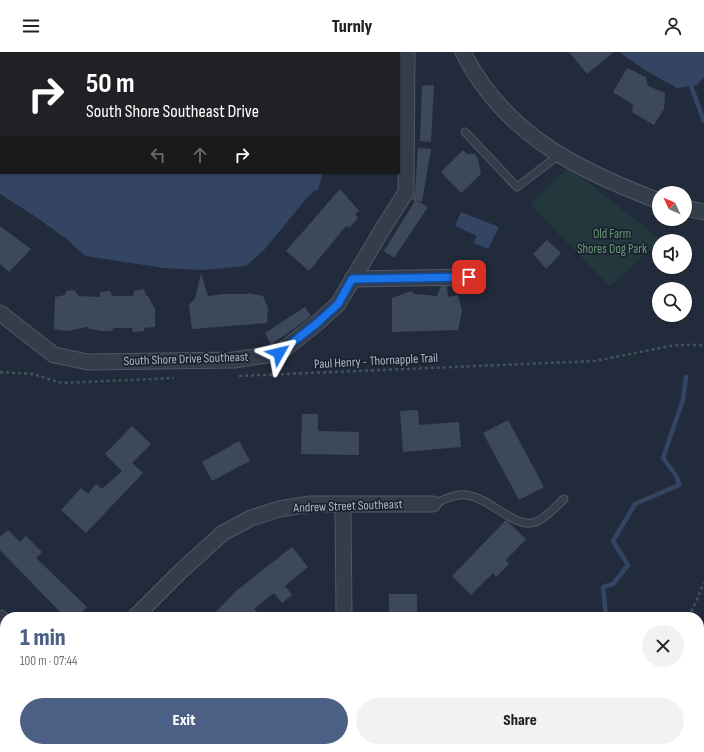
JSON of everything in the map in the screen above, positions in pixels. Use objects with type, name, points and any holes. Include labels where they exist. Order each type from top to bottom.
[{"type":"street","name":"South Shore Drive Southeast","points":[[0,313],[54,355],[88,362],[234,360],[279,353],[316,324],[338,304],[406,192],[407,52]]},
{"type":"street","points":[[463,52],[482,87],[500,109],[524,131],[559,155],[611,183],[652,198]]},
{"type":"street","points":[[692,209],[704,212]]},
{"type":"street","points":[[352,279],[469,277]]},
{"type":"street","name":"Andrew Street Southeast","points":[[140,612],[181,571],[223,533],[251,518],[279,508],[310,504],[343,506],[433,504]]},
{"type":"street","points":[[343,506],[344,612]]},
{"type":"lane","points":[[465,132],[517,187],[559,155]]},
{"type":"lane","points":[[433,504],[459,495],[481,498],[519,522],[527,524],[538,521],[564,499]]},
{"type":"path","name":"Paul Henry - Thornapple Trail","points":[[237,376],[595,361],[675,345],[704,345]]},
{"type":"path","points":[[0,372],[32,374],[62,383],[176,377]]},
{"type":"path","points":[[691,612],[704,583]]},
{"type":"green space","name":"Old Farm Shores Dog Park","points":[[568,167],[653,234],[652,234],[652,248],[610,286],[530,205]]},
{"type":"water","points":[[619,52],[704,52],[704,77],[697,85],[677,88],[645,70]]},
{"type":"water","points":[[0,174],[323,174],[318,190],[314,191],[306,199],[264,250],[246,266],[203,270],[164,268],[85,256],[68,240],[0,194]]},
{"type":"water","points":[[461,212],[499,227],[488,249],[473,243],[477,236],[455,226]]},
{"type":"building","points":[[569,52],[614,52],[587,74]]},
{"type":"building","points":[[627,68],[646,77],[648,86],[665,93],[664,109],[654,125],[632,112],[633,105],[613,92]]},
{"type":"building","points":[[434,85],[431,142],[420,141],[422,86]]},
{"type":"building","points":[[418,148],[431,149],[422,202],[417,201],[428,207],[394,258],[384,251],[415,201],[412,200],[415,192]]},
{"type":"building","points":[[463,150],[467,154],[475,154],[478,159],[481,174],[461,193],[441,172]]},
{"type":"building","points":[[340,189],[359,211],[355,214],[358,218],[350,227],[346,226],[309,271],[286,251]]},
{"type":"building","points":[[0,226],[31,249],[9,272],[0,264]]},
{"type":"building","points":[[547,240],[561,253],[546,269],[533,254]]},
{"type":"building","points":[[201,273],[208,296],[248,293],[263,296],[268,308],[267,323],[192,329],[189,304],[195,299]]},
{"type":"building","points":[[441,286],[447,286],[448,297],[458,295],[462,311],[458,330],[392,332],[392,298],[411,291],[415,294],[437,296]]},
{"type":"building","points":[[144,289],[146,296],[148,296],[155,309],[155,327],[144,328],[144,331],[133,332],[132,328],[114,328],[111,331],[90,329],[87,327],[67,331],[54,329],[55,297],[65,295],[66,291],[74,290],[79,296],[100,297],[100,292],[110,291],[112,296],[133,296],[134,291]]},
{"type":"building","points":[[305,307],[311,316],[271,345],[265,333]]},
{"type":"building","points":[[418,410],[419,425],[459,422],[461,447],[403,452],[400,411]]},
{"type":"building","points":[[302,414],[318,414],[318,431],[359,432],[359,455],[301,454]]},
{"type":"building","points":[[508,420],[544,487],[519,500],[483,433]]},
{"type":"building","points":[[132,426],[151,444],[132,463],[143,473],[86,533],[61,510],[81,488],[88,494],[96,484],[102,489],[122,471],[105,454]]},
{"type":"building","points":[[239,441],[250,461],[212,481],[202,462]]},
{"type":"building","points":[[506,520],[526,539],[506,560],[509,564],[496,577],[493,573],[471,595],[452,576]]},
{"type":"building","points":[[8,530],[20,542],[26,536],[42,552],[36,558],[87,607],[82,612],[60,612],[0,550],[0,537]]},
{"type":"building","points":[[292,547],[308,567],[285,586],[292,595],[282,603],[274,593],[254,609],[257,612],[216,612],[236,591]]},
{"type":"building","points":[[389,594],[417,594],[417,612],[389,612]]},
{"type":"waterway","points":[[691,86],[704,121]]},
{"type":"waterway","points":[[606,612],[603,587],[613,584],[628,565],[613,541],[635,504],[679,485],[677,477],[663,458],[683,400],[686,377]]},
{"type":"route","points":[[279,353],[316,324],[338,304],[352,279],[469,277]]}]
